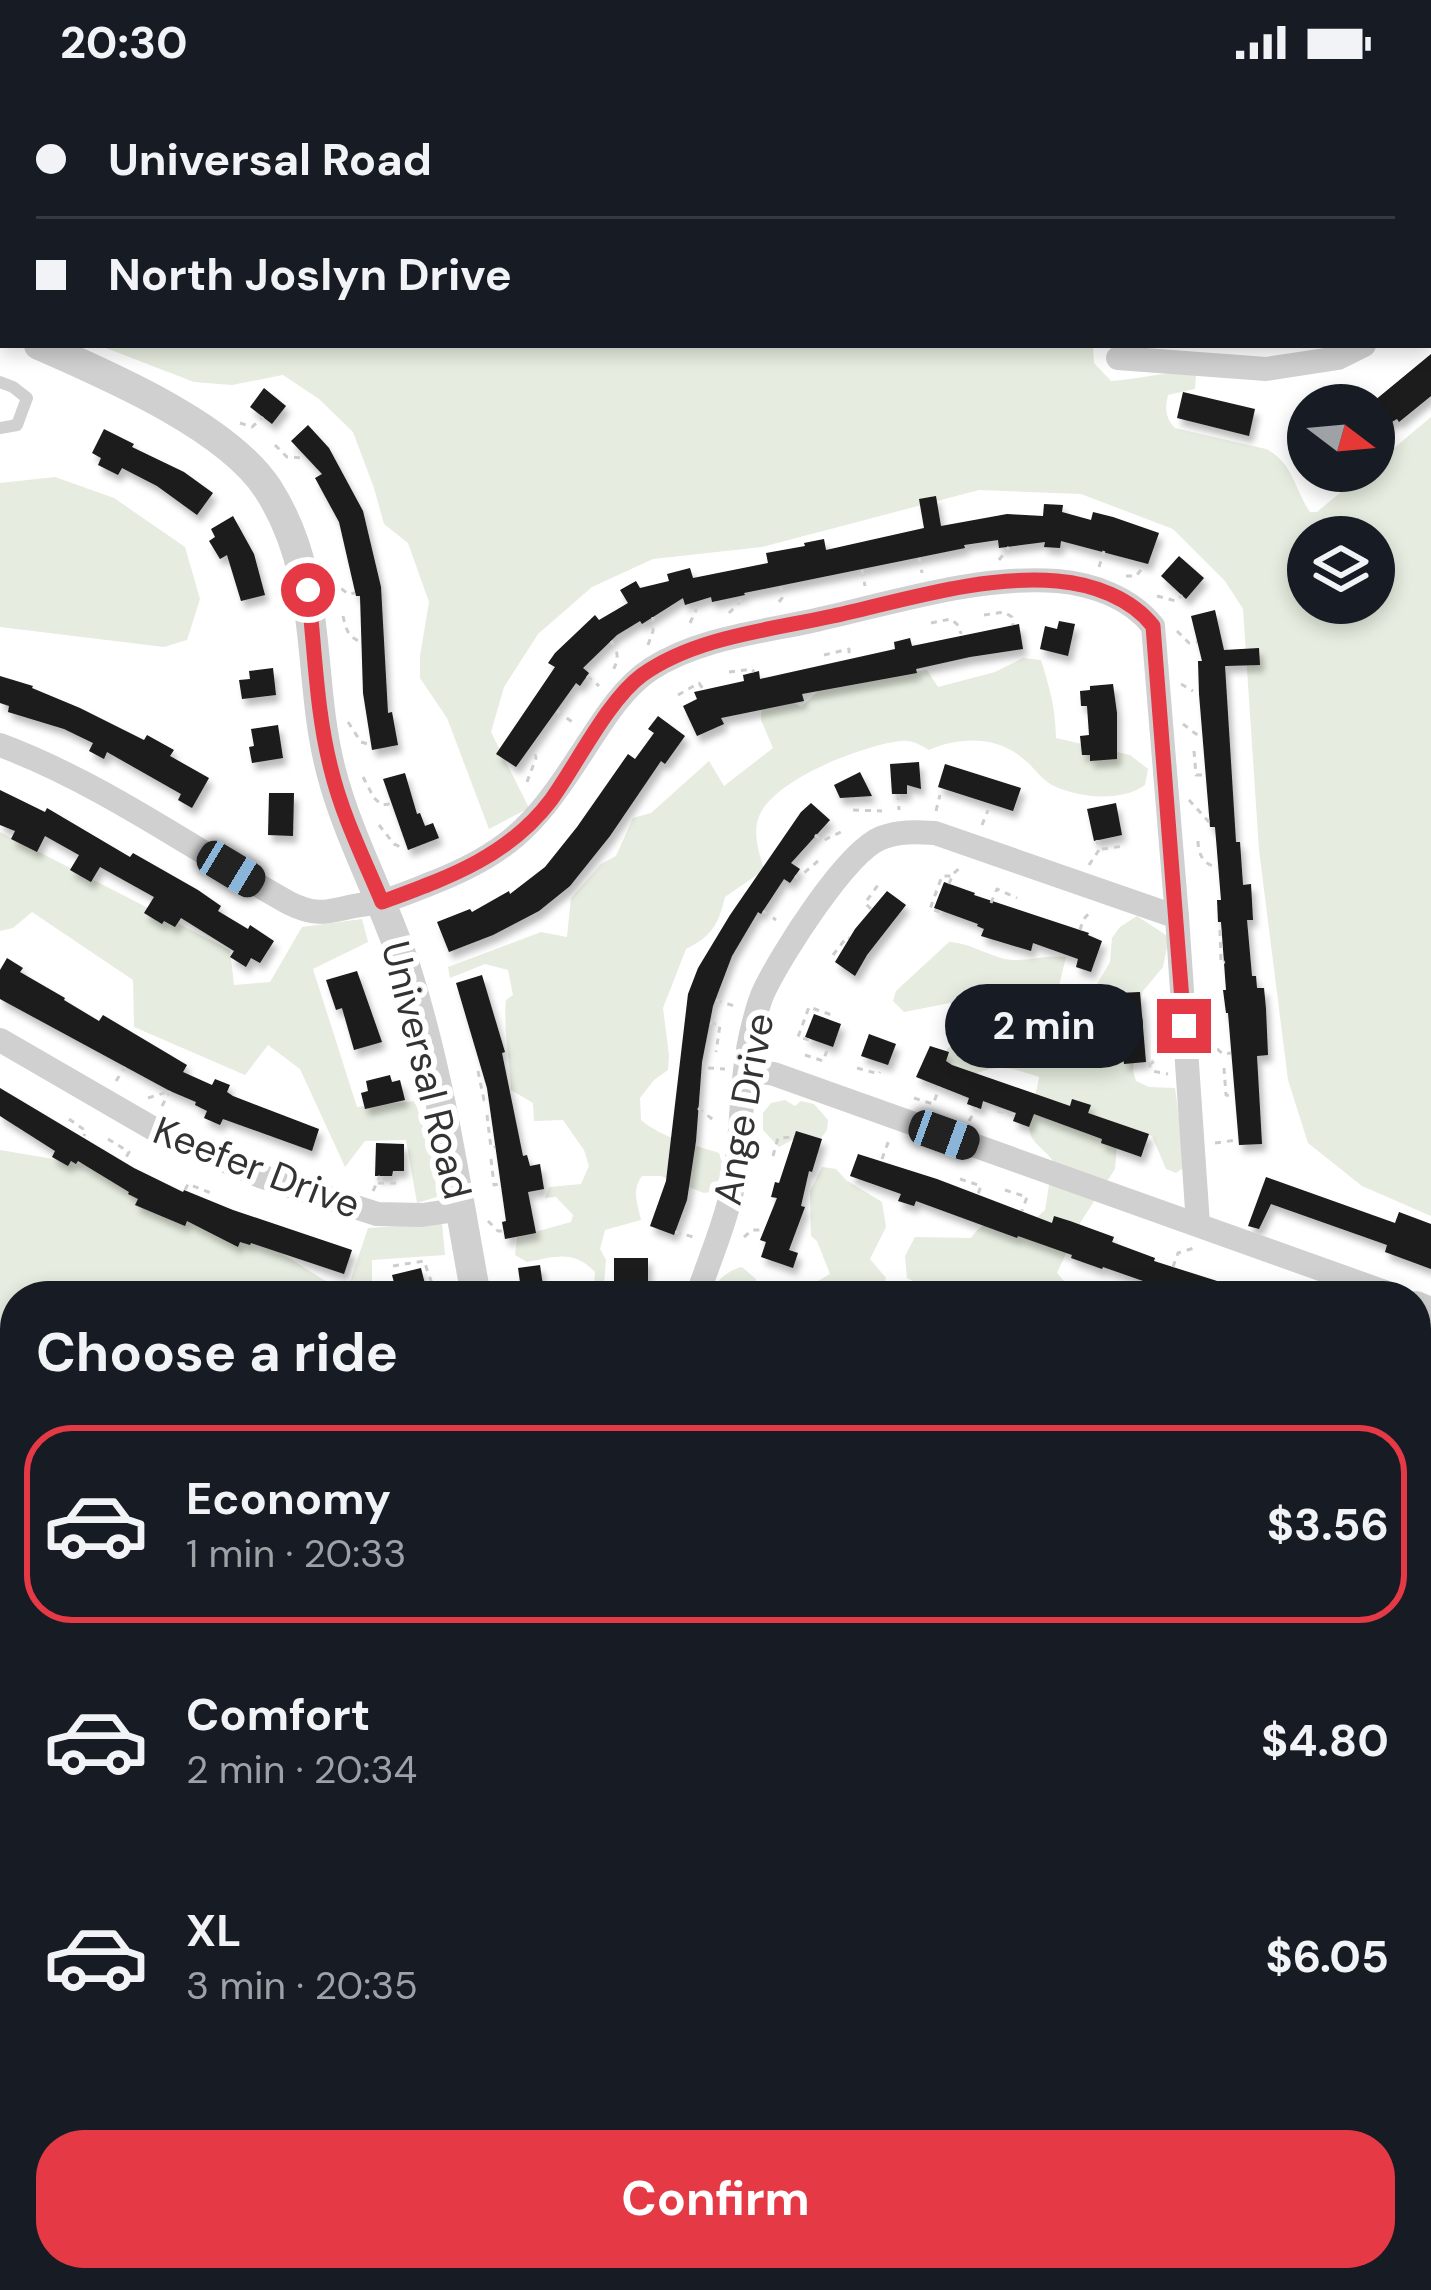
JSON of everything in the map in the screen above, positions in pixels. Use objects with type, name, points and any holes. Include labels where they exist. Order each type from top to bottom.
[{"type":"street","name":"Universal Road","points":[[46,348],[213,435],[266,487],[298,551],[308,590],[322,725],[332,773],[427,1038],[473,1209],[486,1281]]},
{"type":"street","points":[[1118,358],[1266,369],[1338,358],[1358,348]]},
{"type":"street","points":[[0,745],[108,797],[307,912],[323,914],[382,902],[465,871],[495,854],[524,831],[607,716],[637,679],[656,666],[709,644],[978,584],[1057,581],[1100,590],[1141,611],[1153,626],[1199,1235]]},
{"type":"street","name":"Ange Drive","points":[[702,1281],[733,1186],[751,1031],[764,991],[838,877],[861,850],[907,831],[935,833],[1177,917]]},
{"type":"street","name":"Keefer Drive","points":[[0,1040],[158,1132],[260,1176],[377,1214],[473,1209]]},
{"type":"street","points":[[747,1070],[774,1074],[1199,1235],[1348,1281]]},
{"type":"lane","points":[[0,382],[27,398],[17,425],[0,428]]},
{"type":"path","points":[[233,418],[248,427],[263,417]]},
{"type":"path","points":[[275,445],[287,458],[306,458]]},
{"type":"path","points":[[1127,577],[1136,576],[1144,566]]},
{"type":"path","points":[[330,579],[348,594],[356,593]]},
{"type":"path","points":[[1147,593],[1171,601],[1182,596]]},
{"type":"path","points":[[724,616],[734,610],[741,596]]},
{"type":"path","points":[[689,626],[694,602]]},
{"type":"path","points":[[984,615],[1004,612],[1012,617],[1013,625]]},
{"type":"path","points":[[343,616],[346,631],[362,642]]},
{"type":"path","points":[[643,656],[653,617]]},
{"type":"path","points":[[931,623],[951,619],[961,634]]},
{"type":"path","points":[[1168,621],[1184,640],[1197,642]]},
{"type":"path","points":[[608,680],[618,658],[611,640]]},
{"type":"path","points":[[824,655],[849,649],[849,658]]},
{"type":"path","points":[[728,672],[754,672]]},
{"type":"path","points":[[678,695],[699,683],[703,689]]},
{"type":"path","points":[[342,715],[361,742],[371,745]]},
{"type":"path","points":[[1178,718],[1191,731],[1203,734]]},
{"type":"path","points":[[527,782],[534,751]]},
{"type":"path","points":[[1194,751],[1196,775],[1207,775]]},
{"type":"path","points":[[363,777],[374,798],[382,805],[390,804]]},
{"type":"path","points":[[1184,795],[1209,821]]},
{"type":"path","points":[[853,811],[882,811]]},
{"type":"path","points":[[379,825],[401,847]]},
{"type":"path","points":[[815,835],[822,841],[845,830]]},
{"type":"path","points":[[1080,883],[1100,850],[1097,840]]},
{"type":"path","points":[[1198,842],[1201,857],[1218,867]]},
{"type":"path","points":[[1100,850],[1124,846]]},
{"type":"path","points":[[795,876],[818,861]]},
{"type":"path","points":[[949,884],[968,865]]},
{"type":"path","points":[[940,913],[930,909],[942,876],[952,876]]},
{"type":"path","points":[[871,909],[865,903],[878,885]]},
{"type":"path","points":[[992,903],[997,889],[1017,898]]},
{"type":"path","points":[[1080,930],[1088,912],[1097,909]]},
{"type":"path","points":[[1220,930],[1221,963],[1225,962]]},
{"type":"path","points":[[833,955],[849,938]]},
{"type":"path","points":[[809,1040],[798,1037],[809,1007],[829,1014],[827,1019]]},
{"type":"path","points":[[710,1023],[720,1024],[716,1052]]},
{"type":"path","points":[[1149,1065],[1158,1058],[1158,1031]]},
{"type":"path","points":[[1208,1042],[1223,1054],[1231,1053]]},
{"type":"path","points":[[805,1054],[824,1061],[828,1048]]},
{"type":"path","points":[[857,1068],[880,1072]]},
{"type":"path","points":[[1224,1068],[1226,1095],[1231,1096]]},
{"type":"path","points":[[478,1072],[484,1100],[488,1099]]},
{"type":"path","points":[[914,1098],[933,1104],[940,1087]]},
{"type":"path","points":[[134,1095],[150,1099],[168,1090]]},
{"type":"path","points":[[998,1111],[1015,1115]]},
{"type":"path","points":[[487,1115],[491,1148],[495,1148]]},
{"type":"path","points":[[69,1119],[86,1131],[84,1136]]},
{"type":"path","points":[[878,1134],[890,1138],[882,1160]]},
{"type":"path","points":[[773,1156],[778,1138],[794,1137]]},
{"type":"path","points":[[108,1139],[129,1152],[124,1161]]},
{"type":"path","points":[[491,1159],[494,1185],[499,1184]]},
{"type":"path","points":[[960,1179],[981,1186],[978,1194]]},
{"type":"path","points":[[377,1183],[400,1183]]},
{"type":"path","points":[[185,1190],[188,1184],[211,1193]]},
{"type":"path","points":[[1005,1190],[1027,1197],[1022,1210]]},
{"type":"path","points":[[473,1209],[504,1231]]},
{"type":"path","points":[[740,1244],[745,1235],[764,1230]]},
{"type":"path","points":[[1173,1267],[1178,1253],[1199,1235]]},
{"type":"path","points":[[393,1266],[424,1261],[431,1281]]},
{"type":"shaded area","points":[[106,348],[1093,348],[1094,363],[1111,381],[1196,373],[1195,389],[1168,395],[1167,413],[1175,428],[1275,454],[1287,467],[1287,492],[1300,492],[1310,512],[1317,512],[1341,492],[1395,492],[1395,447],[1431,417],[1431,1216],[1362,1186],[1308,1143],[1288,1080],[1259,850],[1243,609],[1225,581],[1173,529],[1081,494],[979,490],[762,547],[653,559],[592,587],[538,634],[504,687],[491,732],[529,808],[489,829],[447,718],[420,678],[429,602],[408,543],[384,524],[353,432],[319,399],[283,375],[232,385],[194,382]]},
{"type":"shaded area","points":[[55,477],[114,498],[185,547],[200,599],[187,640],[164,647],[0,627],[0,483]]},
{"type":"shaded area","points":[[1023,658],[1041,660],[1052,698],[1056,738],[1130,755],[1148,769],[1145,785],[1113,796],[1076,793],[1050,784],[1015,753],[992,743],[954,742],[929,750],[906,741],[842,757],[777,793],[757,823],[764,870],[725,897],[713,928],[686,949],[663,1008],[668,1070],[640,1098],[641,1120],[650,1127],[719,1153],[723,1166],[715,1191],[704,1193],[661,1176],[642,1176],[636,1192],[641,1220],[605,1230],[600,1249],[606,1260],[604,1281],[594,1281],[595,1272],[579,1260],[563,1256],[527,1262],[515,1255],[517,1237],[571,1222],[573,1215],[556,1197],[545,1198],[549,1187],[581,1184],[589,1166],[563,1120],[534,1121],[533,1103],[511,1090],[505,1011],[506,1000],[513,995],[508,970],[485,964],[450,978],[448,967],[541,932],[567,937],[571,898],[601,864],[616,856],[633,818],[651,813],[709,761],[724,786],[773,748],[761,720],[762,704],[780,694],[801,707],[826,684],[927,670],[938,687],[995,672]]},
{"type":"shaded area","points":[[0,832],[230,950],[234,985],[270,982],[302,927],[362,919],[368,942],[313,969],[357,1107],[415,1101],[433,1158],[437,1197],[417,1203],[406,1140],[365,1141],[345,1167],[300,1069],[268,1045],[245,1075],[134,1027],[133,980],[32,912],[13,928],[0,931]]},
{"type":"shaded area","points":[[1137,916],[1169,937],[1163,967],[1143,991],[1133,1071],[1136,1081],[1149,1087],[1175,1088],[1186,1166],[1176,1173],[1166,1169],[1152,1136],[1140,1131],[1117,1145],[1115,1169],[1080,1223],[1057,1273],[1064,1281],[907,1278],[905,1256],[915,1237],[971,1238],[996,1220],[1026,1227],[1045,1210],[1053,1161],[1030,1132],[1039,1077],[999,1068],[960,1080],[945,1072],[947,1049],[962,1037],[981,1036],[985,1025],[978,1011],[950,1003],[904,1012],[893,1001],[896,991],[949,942],[1008,960],[1066,957],[1056,998],[1068,1002],[1093,991],[1110,962],[1112,938]]},
{"type":"shaded area","points":[[785,1100],[795,1106],[801,1101],[814,1104],[828,1120],[816,1145],[794,1139],[779,1147],[763,1130],[763,1113],[771,1103]]},
{"type":"shaded area","points":[[0,1150],[89,1165],[245,1230],[325,1281],[0,1281]]},
{"type":"shaded area","points":[[822,1167],[836,1169],[882,1202],[886,1227],[870,1259],[885,1281],[818,1281],[830,1274],[811,1236],[810,1191]]},
{"type":"shaded area","points":[[442,1223],[445,1255],[372,1260],[372,1281],[350,1281],[368,1228]]},
{"type":"shaded area","points":[[742,1267],[756,1281],[719,1281]]},
{"type":"building","points":[[1431,354],[1431,396],[1399,422],[1395,420],[1395,384]]},
{"type":"building","points":[[264,388],[286,406],[272,424],[250,407]]},
{"type":"building","points":[[1183,392],[1255,409],[1249,436],[1177,418]]},
{"type":"building","points":[[308,425],[329,448],[363,511],[381,587],[388,713],[392,712],[398,745],[372,750],[363,693],[360,596],[356,596],[339,522],[315,478],[322,474],[291,441]]},
{"type":"building","points":[[104,429],[213,493],[197,515],[122,468],[118,475],[98,465],[101,458],[92,453]]},
{"type":"building","points":[[936,496],[941,526],[1007,514],[1043,516],[1044,504],[1063,505],[1062,512],[1091,520],[1093,512],[1113,517],[1159,533],[1148,564],[1061,541],[1060,548],[1044,547],[1045,542],[999,548],[998,540],[712,602],[711,597],[685,605],[683,598],[617,635],[583,668],[589,673],[580,686],[576,683],[516,767],[496,754],[555,667],[548,663],[555,653],[595,615],[599,620],[628,603],[620,590],[636,581],[640,588],[669,581],[667,574],[690,568],[693,578],[768,563],[766,553],[804,543],[824,539],[826,550],[924,528],[919,499]]},
{"type":"building","points":[[233,516],[254,554],[265,595],[241,601],[227,555],[220,559],[209,541],[215,537],[211,529]]},
{"type":"building","points":[[1179,556],[1204,578],[1186,599],[1161,576]]},
{"type":"building","points":[[1215,610],[1224,650],[1259,648],[1260,665],[1225,666],[1236,842],[1240,842],[1243,885],[1251,884],[1253,920],[1247,920],[1252,976],[1256,976],[1257,988],[1264,988],[1266,1009],[1268,1055],[1257,1056],[1262,1144],[1239,1145],[1223,990],[1217,900],[1221,900],[1199,694],[1198,661],[1202,661],[1191,616]]},
{"type":"building","points":[[1059,621],[1075,624],[1068,656],[1040,649],[1045,626],[1057,629]]},
{"type":"building","points":[[1019,624],[1023,649],[802,694],[804,701],[721,718],[724,724],[697,736],[683,706],[697,699],[694,692],[744,681],[743,675],[759,671],[760,679],[895,649],[894,642],[910,638],[912,646]]},
{"type":"building","points":[[273,668],[276,695],[242,699],[239,680],[250,679],[249,671]]},
{"type":"building","points":[[0,676],[33,686],[174,750],[170,756],[209,778],[192,808],[178,800],[181,794],[107,752],[104,759],[89,751],[93,743],[8,712],[9,706],[0,703]]},
{"type":"building","points":[[1113,684],[1117,759],[1090,761],[1090,755],[1082,755],[1080,736],[1089,735],[1087,706],[1081,706],[1080,691]]},
{"type":"building","points":[[658,716],[685,736],[665,764],[661,761],[570,886],[539,911],[449,952],[437,922],[510,894],[545,867],[628,754],[635,759],[654,733],[648,729]]},
{"type":"building","points":[[278,725],[283,758],[252,763],[251,729]]},
{"type":"building","points":[[919,762],[921,789],[907,785],[907,794],[892,794],[890,764]]},
{"type":"building","points":[[945,764],[1021,788],[1013,811],[938,787]]},
{"type":"building","points":[[860,772],[872,796],[840,798],[834,785]]},
{"type":"building","points":[[405,773],[417,814],[425,826],[433,823],[439,838],[408,850],[383,779]]},
{"type":"building","points":[[0,790],[45,812],[47,808],[130,857],[133,853],[198,890],[221,906],[218,911],[274,941],[260,963],[251,958],[246,967],[230,957],[234,951],[181,918],[175,927],[162,924],[144,913],[154,897],[100,867],[91,882],[70,870],[79,855],[45,836],[37,852],[11,839],[15,831],[0,825]]},
{"type":"building","points":[[269,793],[294,793],[293,836],[268,835]]},
{"type":"building","points":[[811,803],[830,820],[791,863],[800,869],[790,883],[784,879],[758,912],[732,956],[713,1006],[687,1200],[674,1235],[650,1226],[666,1181],[688,994],[730,915]]},
{"type":"building","points":[[1116,803],[1122,835],[1094,841],[1087,809]]},
{"type":"building","points":[[944,882],[1089,933],[1102,941],[1091,972],[1076,967],[1078,959],[1033,943],[1031,951],[981,936],[984,929],[978,924],[934,908]]},
{"type":"building","points":[[887,891],[906,905],[855,976],[835,962]]},
{"type":"building","points":[[7,958],[23,968],[20,972],[99,1021],[103,1015],[187,1065],[183,1072],[212,1085],[215,1079],[230,1085],[227,1092],[233,1096],[319,1129],[312,1151],[223,1119],[220,1125],[204,1118],[207,1111],[196,1102],[0,999],[0,970]]},
{"type":"building","points":[[357,971],[382,1042],[354,1050],[342,1008],[336,1010],[326,980]]},
{"type":"building","points":[[482,975],[505,1052],[523,1156],[527,1155],[530,1166],[540,1164],[544,1189],[528,1192],[536,1233],[505,1239],[487,1088],[456,983]]},
{"type":"building","points":[[1140,992],[1146,1062],[1124,1064],[1117,993]]},
{"type":"building","points":[[814,1014],[841,1024],[833,1047],[805,1037]]},
{"type":"building","points":[[869,1034],[896,1044],[888,1065],[861,1056]]},
{"type":"building","points":[[930,1046],[949,1052],[946,1061],[952,1065],[1070,1106],[1072,1099],[1091,1105],[1088,1113],[1149,1134],[1141,1157],[1034,1114],[1029,1127],[1013,1121],[1016,1113],[983,1101],[981,1109],[967,1104],[969,1098],[916,1077]]},
{"type":"building","points":[[390,1075],[392,1082],[400,1080],[405,1100],[365,1109],[361,1093],[368,1091],[366,1081]]},
{"type":"building","points":[[0,1088],[183,1192],[352,1250],[344,1274],[251,1243],[240,1242],[238,1247],[187,1221],[185,1226],[135,1205],[138,1199],[129,1192],[78,1161],[68,1166],[52,1157],[55,1151],[0,1116]]},
{"type":"building","points":[[796,1131],[822,1139],[789,1250],[798,1253],[793,1268],[761,1257],[766,1242],[760,1240],[777,1198],[771,1197],[775,1182],[779,1183]]},
{"type":"building","points":[[376,1143],[404,1144],[404,1171],[375,1176]]},
{"type":"building","points":[[858,1154],[1052,1223],[1054,1216],[1070,1221],[1114,1237],[1112,1242],[1154,1261],[1217,1281],[1143,1281],[916,1201],[914,1206],[898,1201],[901,1194],[850,1176]]},
{"type":"building","points":[[1266,1177],[1395,1223],[1399,1212],[1431,1224],[1431,1269],[1385,1252],[1387,1245],[1271,1204],[1259,1229],[1248,1226]]},
{"type":"building","points":[[614,1258],[648,1258],[648,1281],[614,1281]]},
{"type":"building","points":[[540,1265],[542,1281],[520,1281],[518,1268]]},
{"type":"building","points":[[421,1268],[424,1281],[394,1281],[392,1275]]},
{"type":"route","points":[[308,590],[322,725],[332,773],[382,902],[465,871],[524,831],[637,679],[681,654],[978,584],[1057,581],[1100,590],[1126,602],[1153,626],[1184,1026]]}]
